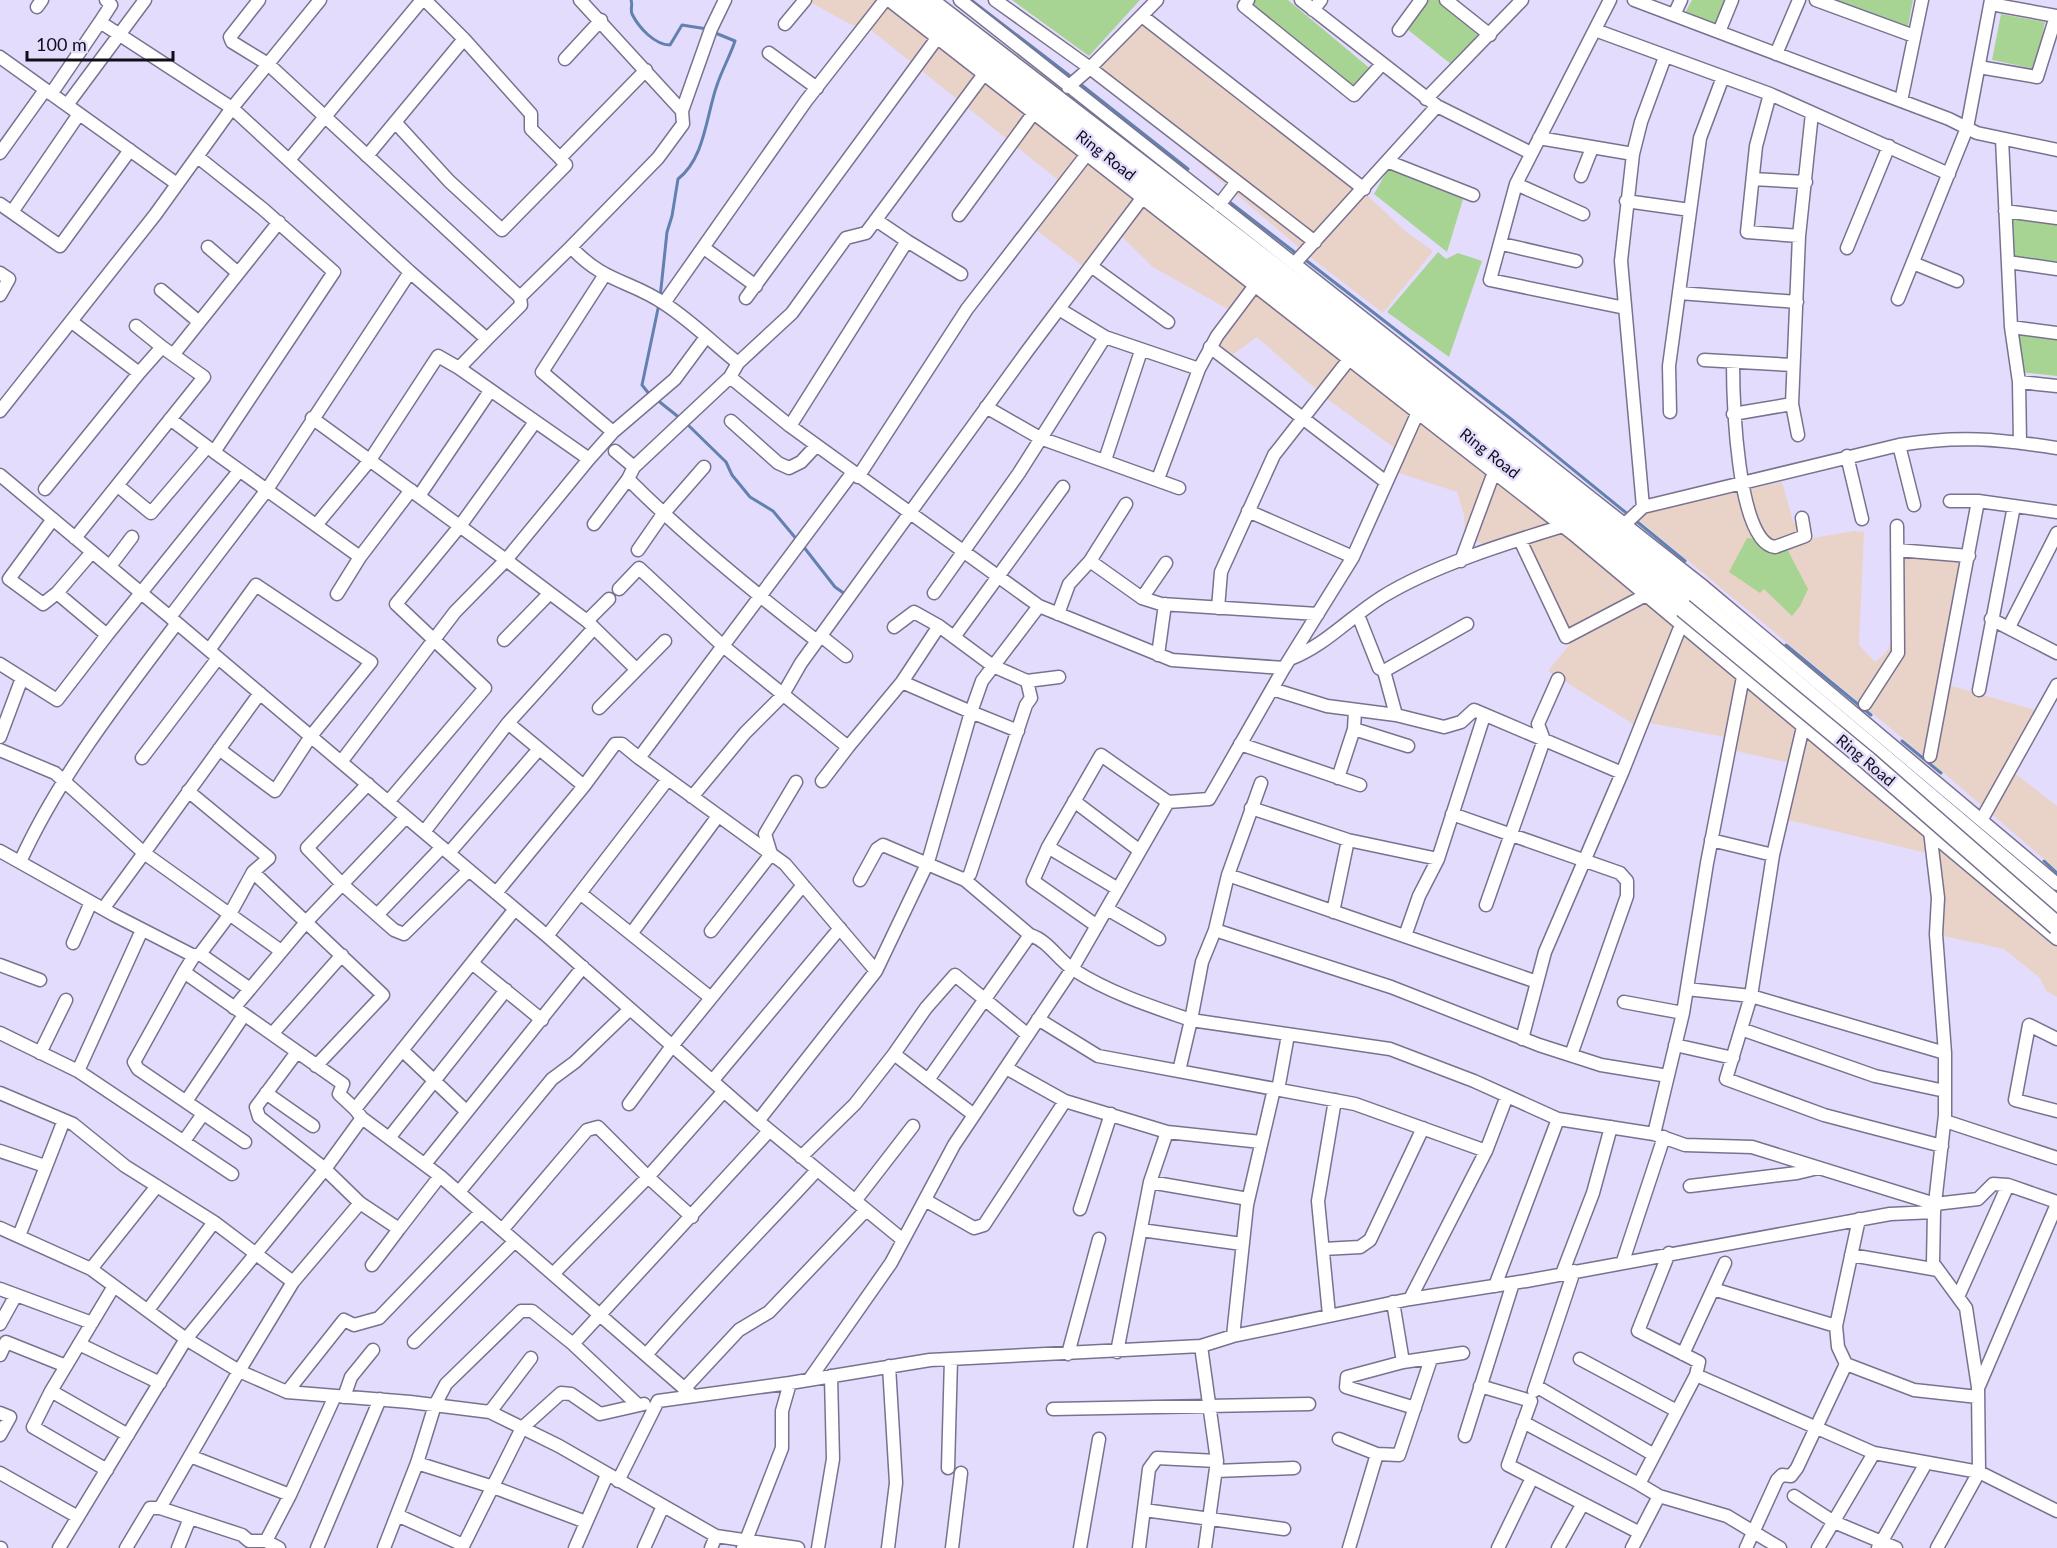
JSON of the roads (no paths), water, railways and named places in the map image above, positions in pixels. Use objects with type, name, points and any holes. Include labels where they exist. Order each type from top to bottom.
[{"type":"highway","name":"Ring Road","points":[[906,0],[941,32],[1038,108],[1593,533],[1666,594],[1694,604],[2057,905]]},
{"type":"highway","name":"Ring Road","points":[[927,0],[1217,207],[1604,521],[2055,931]]},
{"type":"street","points":[[0,153],[100,22],[111,5],[106,0]]},
{"type":"street","points":[[67,105],[146,0]]},
{"type":"street","points":[[259,0],[230,38],[232,42],[268,64],[520,297],[521,305],[459,368]]},
{"type":"street","points":[[0,411],[199,158],[232,108],[320,0]]},
{"type":"street","points":[[289,160],[424,0],[464,39],[531,114],[531,129],[566,165],[502,230],[449,181],[395,122]]},
{"type":"street","points":[[580,0],[601,20],[682,111]]},
{"type":"street","points":[[520,297],[658,159],[683,124],[682,111],[710,32],[725,0]]},
{"type":"street","points":[[785,24],[805,0]]},
{"type":"street","points":[[664,303],[817,88],[887,0],[941,32],[984,74],[1038,108],[1087,154],[1563,526],[1646,595],[1694,604],[1983,816],[2057,884]]},
{"type":"street","points":[[995,0],[1090,68],[1234,186],[1315,242]]},
{"type":"street","points":[[1070,85],[1090,68],[1157,0]]},
{"type":"street","points":[[1248,0],[1244,6],[1354,95],[1382,64]]},
{"type":"street","points":[[1301,0],[1317,5],[1382,64],[1426,99],[1531,153]]},
{"type":"street","points":[[1399,30],[1421,0]]},
{"type":"street","points":[[1446,0],[1490,35]]},
{"type":"street","points":[[1426,99],[1522,0]]},
{"type":"street","points":[[1610,0],[1516,184],[1502,244],[1490,280],[1625,308]]},
{"type":"street","points":[[1634,0],[1967,128],[2002,139],[2057,150]]},
{"type":"street","points":[[1674,15],[1681,0]]},
{"type":"street","points":[[1719,32],[1732,0]]},
{"type":"street","points":[[1776,54],[1799,0]]},
{"type":"street","points":[[1816,0],[1914,36]]},
{"type":"street","points":[[1901,101],[1922,0]]},
{"type":"street","points":[[966,2],[1217,207],[1299,259],[1501,425],[1633,516],[1743,677],[2055,931]]},
{"type":"street","points":[[1898,299],[1967,128],[1991,2],[2056,16],[2037,77],[1979,67]]},
{"type":"street","points":[[1142,16],[1364,189]]},
{"type":"street","points":[[565,59],[601,20]]},
{"type":"street","points":[[100,22],[118,36],[232,108],[410,272],[487,339]]},
{"type":"street","points":[[1595,30],[1770,94],[1949,174]]},
{"type":"street","points":[[746,298],[941,32]]},
{"type":"street","points":[[367,156],[464,39]]},
{"type":"street","points":[[769,53],[817,88]]},
{"type":"street","points":[[0,57],[177,184]]},
{"type":"street","points":[[1633,516],[1625,308],[1621,272],[1626,201],[1633,154],[1641,123],[1665,57]]},
{"type":"street","points":[[560,158],[646,70]]},
{"type":"street","points":[[594,524],[628,479],[634,467],[730,377],[738,363],[792,313],[846,238],[866,233],[984,74]]},
{"type":"street","points":[[1671,412],[1669,366],[1700,138],[1723,77]]},
{"type":"street","points":[[1770,94],[1756,147],[1747,232],[1799,236]]},
{"type":"street","points":[[1299,259],[1389,162],[1437,106]]},
{"type":"street","points":[[959,215],[1038,108]]},
{"type":"street","points":[[1798,435],[1792,404],[1793,365],[1799,236],[1812,113]]},
{"type":"street","points":[[12,212],[79,114]]},
{"type":"street","points":[[1539,138],[1633,154]]},
{"type":"street","points":[[2002,139],[2011,327],[2019,382],[2020,442]]},
{"type":"street","points":[[1846,248],[1889,146]]},
{"type":"street","points":[[1581,176],[1592,148]]},
{"type":"street","points":[[0,204],[60,246],[130,150]]},
{"type":"street","points":[[639,758],[759,596],[856,475],[967,309],[1087,154]]},
{"type":"street","points":[[118,486],[151,513],[210,449],[334,272],[279,222],[199,158]]},
{"type":"street","points":[[1389,162],[1473,195]]},
{"type":"street","points":[[1752,179],[1806,182]]},
{"type":"street","points":[[1516,184],[1583,214]]},
{"type":"street","points":[[1217,207],[1234,186]]},
{"type":"street","points":[[692,797],[745,733],[782,696],[819,639],[986,407],[1143,197]]},
{"type":"street","points":[[1626,201],[1690,210]]},
{"type":"street","points":[[2005,211],[2057,218]]},
{"type":"street","points":[[876,220],[961,274]]},
{"type":"street","points":[[173,355],[279,222]]},
{"type":"street","points":[[789,426],[907,241]]},
{"type":"street","points":[[1502,244],[1576,261]]},
{"type":"street","points":[[208,247],[238,273]]},
{"type":"street","points":[[571,247],[591,268],[604,276],[664,303],[738,363]]},
{"type":"street","points":[[704,248],[756,286]]},
{"type":"street","points":[[2008,262],[2057,269]]},
{"type":"street","points":[[1913,263],[1958,281]]},
{"type":"street","points":[[1091,266],[1168,321]]},
{"type":"street","points":[[20,862],[37,825],[64,780],[266,490],[410,272]]},
{"type":"street","points":[[0,273],[9,279],[0,295]]},
{"type":"street","points":[[604,276],[542,372],[613,432]]},
{"type":"street","points":[[1158,479],[1199,369],[1210,347],[1256,284]]},
{"type":"street","points":[[161,290],[199,322]]},
{"type":"street","points":[[1679,293],[1797,302]]},
{"type":"street","points":[[1059,309],[1106,337],[1141,351],[1199,369]]},
{"type":"street","points":[[72,322],[139,373]]},
{"type":"street","points":[[75,538],[204,377],[136,326]]},
{"type":"street","points":[[2011,327],[2057,333]]},
{"type":"street","points":[[341,762],[455,612],[506,560],[613,432],[675,379],[706,337]]},
{"type":"street","points":[[934,593],[1019,473],[1106,337]]},
{"type":"street","points":[[45,489],[162,347]]},
{"type":"street","points":[[1210,347],[1386,482]]},
{"type":"street","points":[[1106,460],[1141,351]]},
{"type":"street","points":[[317,524],[370,460],[438,356],[459,368],[489,392],[589,459]]},
{"type":"street","points":[[1218,608],[1221,572],[1274,455],[1350,358]]},
{"type":"street","points":[[1704,360],[1793,365]]},
{"type":"street","points":[[1732,362],[1733,414],[1742,485],[1752,524],[1770,546],[1804,536],[1802,518]]},
{"type":"street","points":[[730,377],[789,426],[1039,606],[1172,660],[1287,663],[1308,652],[1381,597],[1461,561],[1563,526]]},
{"type":"street","points":[[2019,382],[2057,386]]},
{"type":"street","points":[[337,594],[360,557],[415,493],[489,392]]},
{"type":"street","points":[[1733,414],[1792,404]]},
{"type":"street","points":[[986,407],[1040,438],[1179,488]]},
{"type":"street","points":[[1097,926],[1033,880],[1048,847],[1101,755],[1168,802],[1209,799],[1287,663],[1353,556],[1418,412]]},
{"type":"street","points":[[312,418],[591,625],[636,669]]},
{"type":"street","points":[[170,419],[360,557]]},
{"type":"street","points":[[731,421],[778,463],[789,468],[801,462],[816,446]]},
{"type":"street","points":[[388,802],[485,688],[396,604],[460,526],[535,422]]},
{"type":"street","points":[[1633,516],[1847,456],[1934,439],[1986,438],[2057,448]]},
{"type":"street","points":[[1899,445],[1914,505]]},
{"type":"street","points":[[615,451],[634,467]]},
{"type":"street","points":[[1847,456],[1862,519]]},
{"type":"street","points":[[638,549],[663,514],[704,467]]},
{"type":"street","points":[[0,664],[57,700],[239,471]]},
{"type":"street","points":[[1461,561],[1494,472]]},
{"type":"street","points":[[0,474],[496,892],[758,1122],[903,1240]]},
{"type":"street","points":[[628,479],[663,514],[759,596],[846,656]]},
{"type":"street","points":[[954,637],[1063,487]]},
{"type":"street","points":[[1950,501],[1978,501],[2057,512]]},
{"type":"street","points":[[1930,756],[1978,501]]},
{"type":"street","points":[[1058,614],[1069,584],[1090,561],[1126,504]]},
{"type":"street","points":[[1979,690],[2014,506]]},
{"type":"street","points":[[1248,512],[1353,556]]},
{"type":"street","points":[[53,519],[9,579],[43,604],[57,593],[92,552]]},
{"type":"street","points":[[1865,704],[1898,653],[1897,526]]},
{"type":"street","points":[[2009,627],[2057,533]]},
{"type":"street","points":[[110,567],[132,537]]},
{"type":"street","points":[[1520,540],[1566,637],[1646,595]]},
{"type":"street","points":[[1897,549],[1969,556]]},
{"type":"street","points":[[1090,561],[1142,598],[1165,604],[1318,614]]},
{"type":"street","points":[[1142,598],[1166,563]]},
{"type":"street","points":[[618,589],[639,568],[723,646],[782,696],[848,747]]},
{"type":"street","points":[[142,758],[214,654],[256,585],[371,662],[310,736],[276,791],[219,749]]},
{"type":"street","points":[[57,593],[107,635]]},
{"type":"street","points":[[504,640],[549,594]]},
{"type":"street","points":[[424,832],[508,723],[591,625],[609,599]]},
{"type":"street","points":[[1158,655],[1165,604]]},
{"type":"street","points":[[1522,1039],[1545,952],[1694,604]]},
{"type":"street","points":[[758,1122],[876,971],[928,862],[982,681],[1039,606]]},
{"type":"street","points":[[894,627],[914,612],[939,626],[993,666],[1027,681],[1059,677]]},
{"type":"street","points":[[1358,615],[1379,668],[1384,671],[1396,715]]},
{"type":"street","points":[[1991,619],[2057,653]]},
{"type":"street","points":[[1384,671],[1467,624]]},
{"type":"street","points":[[822,781],[902,682],[939,626]]},
{"type":"street","points":[[599,708],[665,641]]},
{"type":"street","points":[[1623,1262],[1659,1136],[1668,1076],[1683,1013],[1711,840],[1743,677]]},
{"type":"street","points":[[0,737],[22,678]]},
{"type":"street","points":[[1486,905],[1544,740],[1538,724],[1558,679]]},
{"type":"street","points":[[965,880],[970,874],[1031,698],[1027,681]]},
{"type":"street","points":[[902,682],[1018,731]]},
{"type":"street","points":[[1983,816],[2057,685]]},
{"type":"street","points":[[1272,689],[1327,706],[1396,715],[1444,727],[1461,722],[1474,710],[1622,773]]},
{"type":"street","points":[[103,909],[260,693]]},
{"type":"street","points":[[1338,778],[1354,729],[1355,711]]},
{"type":"street","points":[[1405,936],[1419,896],[1438,859],[1484,716]]},
{"type":"street","points":[[508,723],[584,786]]},
{"type":"street","points":[[1803,727],[1773,855],[1751,996],[1726,1079],[1824,1115],[1942,1146]]},
{"type":"street","points":[[1354,729],[1408,746]]},
{"type":"street","points":[[496,892],[584,786],[615,744],[622,744],[785,864],[876,971]]},
{"type":"street","points":[[1240,744],[1360,785]]},
{"type":"street","points":[[377,915],[446,850],[539,749]]},
{"type":"street","points":[[0,750],[55,773],[144,853],[281,951]]},
{"type":"street","points":[[547,936],[668,779]]},
{"type":"street","points":[[771,854],[765,834],[796,782]]},
{"type":"street","points":[[1179,1071],[1202,962],[1215,930],[1228,875],[1261,783]]},
{"type":"street","points":[[368,784],[307,848],[342,884],[377,915],[404,934],[469,870]]},
{"type":"street","points":[[188,791],[269,858],[253,872],[230,914],[184,972],[134,1062],[138,1069],[187,1100],[245,1142]]},
{"type":"street","points":[[1074,801],[1140,851]]},
{"type":"street","points":[[809,1380],[891,1263],[954,1145],[1072,969],[1168,802]]},
{"type":"street","points":[[1251,808],[1348,840],[1438,859]]},
{"type":"street","points":[[1452,814],[1583,862],[1620,873],[1627,881],[1627,896],[1571,1055]]},
{"type":"street","points":[[631,934],[718,816]]},
{"type":"street","points":[[187,1100],[250,990],[307,921],[406,817]]},
{"type":"street","points":[[1930,831],[1938,898],[1936,934],[1945,1053],[1945,1120],[1935,1208],[1933,1263],[1966,1308],[1978,1392],[1979,1472],[1937,1548]]},
{"type":"street","points":[[1333,912],[1348,840]]},
{"type":"street","points":[[1711,840],[1773,855]]},
{"type":"street","points":[[860,880],[877,849],[883,845],[928,862],[965,880],[1030,935],[1040,938],[1072,969],[1119,995],[1191,1020],[1390,1049],[1558,1119],[1659,1136],[1685,1145],[1752,1147],[1935,1208]]},
{"type":"street","points":[[1048,847],[1118,889]]},
{"type":"street","points":[[0,851],[142,930],[197,955],[250,990]]},
{"type":"street","points":[[711,931],[771,854]]},
{"type":"street","points":[[253,872],[383,995],[316,1066]]},
{"type":"street","points":[[1228,875],[1537,982]]},
{"type":"street","points":[[630,1104],[672,1046],[803,885]]},
{"type":"street","points":[[580,893],[711,998]]},
{"type":"street","points":[[73,943],[91,902]]},
{"type":"street","points":[[59,1548],[186,1340],[325,1169],[358,1113],[402,1050],[515,909]]},
{"type":"street","points":[[1107,909],[1159,939]]},
{"type":"street","points":[[712,1080],[840,928]]},
{"type":"street","points":[[78,1071],[142,930]]},
{"type":"street","points":[[1215,930],[1391,987],[1522,1039],[1601,1065],[1668,1076]]},
{"type":"street","points":[[928,1080],[1030,935]]},
{"type":"street","points":[[272,1034],[342,955]]},
{"type":"street","points":[[472,963],[542,1020]]},
{"type":"street","points":[[0,965],[40,980]]},
{"type":"street","points":[[424,1164],[583,968]]},
{"type":"street","points":[[184,972],[343,1084],[339,1094],[358,1113],[459,1192],[646,1355],[686,1394]]},
{"type":"street","points":[[801,1157],[855,1104],[926,1008],[955,975],[1028,1035]]},
{"type":"street","points":[[1687,989],[1751,996],[1945,1053]]},
{"type":"street","points":[[389,1138],[506,990]]},
{"type":"street","points":[[40,1053],[66,1000]]},
{"type":"street","points":[[1624,1002],[1683,1013]]},
{"type":"street","points":[[459,1192],[552,1079],[575,1062],[630,1009]]},
{"type":"street","points":[[1038,1019],[1098,1056],[1355,1104],[1486,1151]]},
{"type":"street","points":[[2057,1039],[2029,1025],[2015,1100],[2057,1111]]},
{"type":"street","points":[[1741,1029],[1875,1076],[1945,1091]]},
{"type":"street","points":[[0,1033],[78,1071],[232,1174]]},
{"type":"street","points":[[1233,1335],[1248,1199],[1288,1035]]},
{"type":"street","points":[[1675,1045],[1733,1058]]},
{"type":"street","points":[[402,1050],[466,1111]]},
{"type":"street","points":[[297,1052],[256,1107],[259,1117],[325,1169],[360,1203],[399,1229]]},
{"type":"street","points":[[894,1054],[974,1115]]},
{"type":"street","points":[[1006,1068],[1065,1101],[1167,1132],[1262,1142]]},
{"type":"street","points":[[553,1274],[648,1177],[724,1091]]},
{"type":"street","points":[[0,1093],[73,1124],[125,1166],[214,1222],[293,1282]]},
{"type":"street","points":[[266,1093],[313,1126]]},
{"type":"street","points":[[1410,1299],[1486,1151],[1507,1096]]},
{"type":"street","points":[[1329,1315],[1318,1201],[1335,1100]]},
{"type":"street","points":[[925,1200],[974,1228],[984,1225],[1065,1101]]},
{"type":"street","points":[[184,1141],[204,1114]]},
{"type":"street","points":[[1080,1209],[1110,1114]]},
{"type":"street","points":[[1495,1286],[1558,1119]]},
{"type":"street","points":[[19,1236],[64,1120]]},
{"type":"street","points":[[1945,1120],[2057,1158]]},
{"type":"street","points":[[855,1201],[913,1126]]},
{"type":"street","points":[[502,1230],[587,1130],[598,1127],[648,1177],[692,1216]]},
{"type":"street","points":[[1611,1127],[1536,1386],[1508,1465],[1640,1533]]},
{"type":"street","points":[[1323,1248],[1360,1247],[1370,1240],[1423,1128]]},
{"type":"street","points":[[573,1344],[602,1316],[769,1131]]},
{"type":"street","points":[[1117,1352],[1150,1182],[1167,1132]]},
{"type":"street","points":[[0,1151],[45,1166]]},
{"type":"street","points":[[1690,1186],[1820,1168]]},
{"type":"street","points":[[646,1355],[703,1289],[734,1260],[817,1170]]},
{"type":"street","points":[[372,1265],[440,1176]]},
{"type":"street","points":[[1150,1182],[1248,1199]]},
{"type":"street","points":[[397,1515],[463,1546],[522,1428],[561,1393],[571,1394],[600,1414],[686,1394],[790,1383],[889,1366],[951,1359],[1201,1346],[1233,1335],[1393,1302],[1514,1283],[1669,1252],[1935,1208],[1978,1199],[1993,1184],[2008,1185],[2057,1203],[1978,1392]]},
{"type":"street","points":[[1958,1297],[2008,1185]]},
{"type":"street","points":[[92,1269],[157,1186]]},
{"type":"street","points":[[160,1508],[293,1282],[360,1203]]},
{"type":"street","points":[[686,1394],[739,1330],[769,1312],[867,1210]]},
{"type":"street","points":[[287,1392],[344,1320],[354,1325],[379,1318],[481,1212]]},
{"type":"street","points":[[1859,1220],[1836,1326],[1838,1347],[1846,1364],[1914,1390],[1978,1392]]},
{"type":"street","points":[[148,1310],[214,1222]]},
{"type":"street","points":[[0,1228],[92,1269],[186,1340],[239,1371],[287,1392],[380,1399],[490,1412],[663,1506],[714,1542],[792,1548]]},
{"type":"street","points":[[1141,1230],[1242,1244]]},
{"type":"street","points":[[1068,1354],[1099,1239]]},
{"type":"street","points":[[414,1342],[515,1241]]},
{"type":"street","points":[[1639,1484],[1696,1375],[1699,1362],[1638,1331],[1669,1252]]},
{"type":"street","points":[[1851,1255],[1938,1270]]},
{"type":"street","points":[[1683,1354],[1725,1263]]},
{"type":"street","points":[[1466,1436],[1514,1283]]},
{"type":"street","points":[[107,1470],[33,1427],[51,1391],[114,1286]]},
{"type":"street","points":[[0,1289],[92,1323]]},
{"type":"street","points":[[1713,1289],[1836,1326]]},
{"type":"street","points":[[0,1324],[16,1295]]},
{"type":"street","points":[[1393,1302],[1403,1362]]},
{"type":"street","points":[[384,1548],[417,1463],[435,1405],[446,1384],[521,1311],[532,1311],[573,1344],[638,1405]]},
{"type":"street","points":[[0,1355],[3,1341],[66,1366]]},
{"type":"street","points":[[79,1344],[160,1383]]},
{"type":"street","points":[[1201,1346],[1217,1466],[1205,1548]]},
{"type":"street","points":[[266,1541],[340,1396],[351,1377],[373,1350]]},
{"type":"street","points":[[1415,1408],[1346,1387],[1347,1377],[1403,1362],[1463,1353]]},
{"type":"street","points":[[490,1412],[531,1358]]},
{"type":"street","points":[[948,1468],[951,1359]]},
{"type":"street","points":[[1339,1439],[1377,1454],[1393,1457],[1400,1455],[1431,1359]]},
{"type":"street","points":[[1580,1359],[1677,1411]]},
{"type":"street","points":[[1746,1548],[1776,1480],[1782,1475],[1791,1476],[1846,1364]]},
{"type":"street","points":[[888,1548],[896,1483],[889,1366]]},
{"type":"street","points":[[1696,1375],[1874,1453],[1979,1472],[2057,1511]]},
{"type":"street","points":[[818,1548],[833,1458],[831,1376]]},
{"type":"street","points":[[745,1544],[782,1448],[782,1411],[790,1383]]},
{"type":"street","points":[[1480,1386],[1531,1401]]},
{"type":"street","points":[[1536,1386],[1654,1455]]},
{"type":"street","points":[[51,1391],[128,1435]]},
{"type":"street","points":[[316,1548],[380,1399]]},
{"type":"street","points":[[574,1548],[586,1522],[658,1401]]},
{"type":"street","points":[[1053,1409],[1309,1404]]},
{"type":"street","points":[[0,1413],[10,1417],[0,1435]]},
{"type":"street","points":[[1523,1422],[1659,1496],[1727,1516],[1780,1548]]},
{"type":"street","points":[[1080,1548],[1100,1438]]},
{"type":"street","points":[[1818,1548],[1874,1453]]},
{"type":"street","points":[[1349,1548],[1377,1454]]},
{"type":"street","points":[[190,1456],[290,1495]]},
{"type":"street","points":[[1139,1548],[1149,1469],[1157,1458],[1217,1466],[1294,1468]]},
{"type":"street","points":[[417,1463],[493,1487],[586,1522]]},
{"type":"street","points":[[1880,1545],[1926,1463]]},
{"type":"street","points":[[0,1473],[78,1517]]},
{"type":"street","points":[[952,1548],[961,1473]]},
{"type":"street","points":[[1498,1548],[1532,1478]]},
{"type":"street","points":[[1632,1548],[1659,1496]]},
{"type":"street","points":[[1794,1496],[1834,1522],[1880,1545],[1896,1548]]},
{"type":"street","points":[[1558,1548],[1581,1504]]},
{"type":"street","points":[[644,1548],[663,1506]]},
{"type":"street","points":[[126,1548],[150,1508],[160,1508],[242,1535],[248,1544],[266,1541],[279,1548]]},
{"type":"street","points":[[1144,1510],[1284,1529]]},
{"type":"street","points":[[178,1548],[190,1518]]},
{"type":"waterway","points":[[631,0],[631,12],[643,30],[664,44],[670,45],[682,25],[707,29]]},
{"type":"waterway","points":[[971,0],[1074,79]]},
{"type":"waterway","points":[[660,298],[667,232],[678,179],[694,160],[704,136],[713,97],[735,41],[713,32]]},
{"type":"waterway","points":[[1079,83],[1188,169]]},
{"type":"waterway","points":[[1227,200],[1297,254]]},
{"type":"waterway","points":[[1303,258],[1511,419],[1630,516]]},
{"type":"waterway","points":[[650,395],[642,385],[659,304]]},
{"type":"waterway","points":[[656,399],[681,419]]},
{"type":"waterway","points":[[686,423],[726,462],[732,475],[750,497],[773,511],[798,541]]},
{"type":"waterway","points":[[1635,520],[1685,561]]},
{"type":"waterway","points":[[803,546],[835,587],[845,594]]},
{"type":"waterway","points":[[1786,645],[1871,715]]},
{"type":"waterway","points":[[1902,741],[1941,773]]},
{"type":"waterway","points":[[2044,861],[2057,873]]}]
